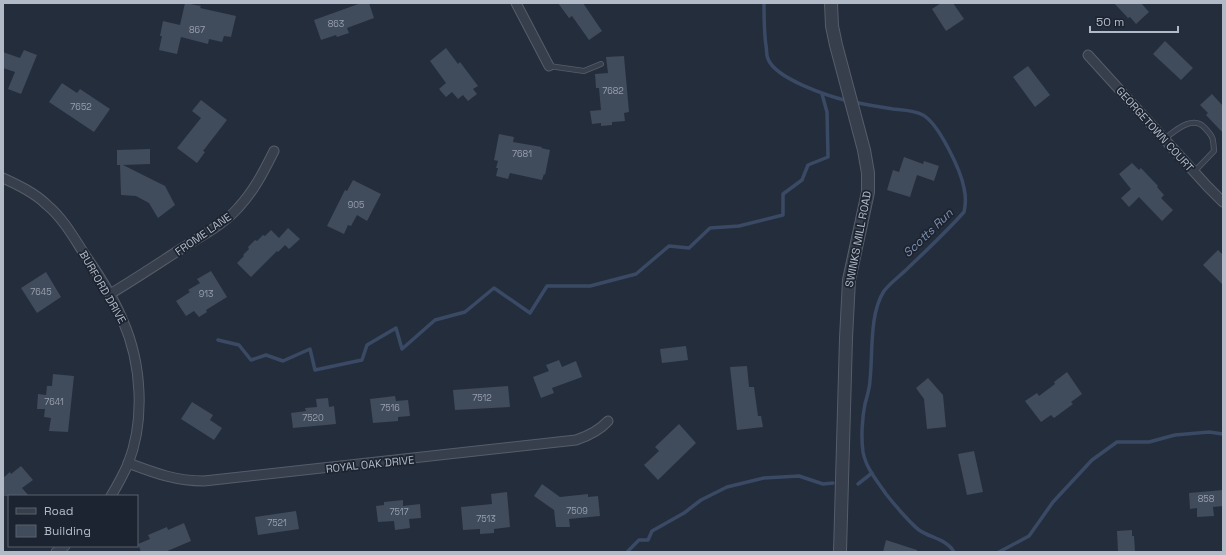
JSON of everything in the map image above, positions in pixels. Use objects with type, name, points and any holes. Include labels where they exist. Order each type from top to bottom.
[{"type":"street","points":[[516,3],[549,66]]},
{"type":"street","name":"SWINKS MILL ROAD","points":[[831,3],[832,26],[836,45],[856,115],[868,173],[868,192],[849,280],[840,552]]},
{"type":"street","name":"GEORGETOWN COURT","points":[[1088,55],[1223,202]]},
{"type":"street","name":"FROME LANE","points":[[110,294],[209,232],[227,219],[254,189],[274,151]]},
{"type":"street","name":"BURFORD DRIVE","points":[[3,178],[32,193],[48,205],[68,228],[110,294],[124,323],[135,356],[138,380],[139,398],[137,428],[128,463],[111,495]]},
{"type":"street","name":"ROYAL OAK DRIVE","points":[[128,463],[180,480],[204,481],[576,440],[590,435],[608,421]]},
{"type":"lane","points":[[549,66],[584,71],[601,64]]},
{"type":"lane","points":[[1164,139],[1185,125],[1192,123],[1202,124],[1214,137],[1214,151],[1194,172]]},
{"type":"building","points":[[185,3],[236,16],[231,37],[224,36],[222,42],[209,39],[208,44],[181,37],[177,54],[159,50],[163,21],[180,25]]},
{"type":"building","points":[[361,3],[369,3],[374,18],[347,28],[349,33],[337,37],[336,35],[321,40],[314,20]]},
{"type":"building","points":[[558,3],[583,3],[602,31],[589,40],[572,16],[569,18]]},
{"type":"building","points":[[941,3],[953,3],[964,19],[946,31],[932,9]]},
{"type":"building","points":[[1114,3],[1141,3],[1149,12],[1136,24]]},
{"type":"building","points":[[1165,41],[1193,68],[1181,80],[1153,54]]},
{"type":"building","points":[[446,48],[458,64],[460,62],[478,86],[473,89],[477,94],[468,101],[463,95],[458,99],[452,92],[446,97],[439,89],[446,83],[430,61]]},
{"type":"building","points":[[24,50],[37,55],[21,94],[8,89],[15,72],[3,68],[3,52],[20,58]]},
{"type":"building","points":[[624,56],[629,112],[624,113],[625,121],[612,122],[612,125],[601,126],[601,123],[592,124],[590,111],[601,110],[599,88],[596,88],[595,74],[608,73],[606,57]]},
{"type":"building","points":[[1028,66],[1050,95],[1035,107],[1013,77]]},
{"type":"building","points":[[62,83],[77,93],[80,89],[110,109],[94,132],[49,102]]},
{"type":"building","points":[[1212,94],[1223,106],[1223,133],[1206,115],[1208,113],[1200,105]]},
{"type":"building","points":[[201,100],[227,120],[203,151],[205,152],[197,163],[177,148],[201,118],[192,111]]},
{"type":"building","points":[[499,134],[514,137],[513,142],[542,147],[541,148],[550,150],[545,175],[544,174],[542,180],[510,173],[508,179],[496,176],[498,161],[494,160]]},
{"type":"building","points":[[150,149],[150,164],[123,165],[165,186],[175,205],[158,218],[149,203],[136,196],[121,195],[120,165],[117,165],[117,150]]},
{"type":"building","points":[[904,157],[923,164],[924,161],[939,166],[934,181],[917,175],[910,197],[887,190],[893,170],[899,172]]},
{"type":"building","points":[[1132,163],[1139,170],[1141,168],[1158,186],[1157,187],[1164,195],[1161,198],[1173,210],[1162,221],[1139,197],[1129,207],[1121,198],[1131,189],[1119,174]]},
{"type":"building","points":[[353,180],[381,194],[367,221],[357,215],[351,226],[348,225],[344,234],[327,226],[345,190],[347,191]]},
{"type":"building","points":[[288,228],[300,239],[289,249],[285,245],[278,252],[277,251],[251,277],[237,263],[255,240],[257,241],[263,235],[265,236],[271,230],[279,238]]},
{"type":"building","points":[[1218,250],[1223,255],[1223,285],[1203,265]]},
{"type":"building","points":[[211,271],[227,297],[206,310],[207,312],[199,317],[194,311],[186,316],[176,301],[190,292],[188,290],[200,283],[197,279]]},
{"type":"building","points":[[46,272],[61,297],[37,313],[21,288]]},
{"type":"building","points":[[686,346],[688,360],[662,363],[660,349]]},
{"type":"building","points":[[559,360],[562,367],[576,361],[582,377],[552,388],[554,393],[541,398],[533,377],[549,371],[546,365]]},
{"type":"building","points":[[747,366],[749,387],[754,387],[758,416],[761,416],[763,427],[737,430],[730,367]]},
{"type":"building","points":[[1067,372],[1082,394],[1071,402],[1073,404],[1054,418],[1051,415],[1041,422],[1025,401],[1037,393],[1039,396],[1055,384],[1054,382]]},
{"type":"building","points":[[53,374],[74,376],[68,432],[49,431],[51,418],[44,417],[45,409],[37,409],[38,394],[46,395],[47,386],[52,386]]},
{"type":"building","points":[[928,378],[943,395],[946,427],[927,429],[924,399],[916,388]]},
{"type":"building","points":[[508,386],[510,407],[455,410],[453,390]]},
{"type":"building","points":[[395,396],[396,401],[408,400],[410,416],[398,417],[398,421],[373,423],[370,399]]},
{"type":"building","points":[[328,398],[329,407],[334,406],[336,424],[293,428],[291,413],[306,411],[305,408],[317,407],[316,399]]},
{"type":"building","points":[[192,402],[213,415],[210,420],[222,428],[214,440],[181,419]]},
{"type":"building","points":[[679,424],[696,443],[658,480],[644,465],[659,451],[655,447]]},
{"type":"building","points":[[974,451],[983,492],[967,495],[958,454]]},
{"type":"building","points":[[21,466],[33,480],[22,488],[28,495],[3,496],[3,478],[10,472],[11,474]]},
{"type":"building","points":[[542,484],[560,497],[588,494],[588,497],[598,496],[600,516],[569,519],[570,527],[556,527],[554,510],[534,496]]},
{"type":"building","points":[[1223,490],[1223,506],[1213,507],[1214,516],[1197,517],[1197,508],[1190,509],[1189,493]]},
{"type":"building","points":[[507,492],[510,527],[494,529],[494,533],[480,534],[480,529],[463,530],[461,507],[492,504],[491,494]]},
{"type":"building","points":[[403,500],[403,506],[420,504],[421,518],[409,519],[410,528],[395,530],[394,521],[378,522],[376,506],[384,505],[384,502]]},
{"type":"building","points":[[296,511],[299,529],[258,535],[255,517]]},
{"type":"building","points":[[184,523],[191,541],[165,552],[141,552],[138,544],[150,539],[148,535],[167,527],[168,530]]},
{"type":"building","points":[[1132,530],[1135,552],[1118,552],[1117,531]]},
{"type":"building","points":[[886,540],[917,550],[917,552],[883,552]]},
{"type":"waterway","name":"Scotts Run","points":[[764,3],[764,30],[767,56],[773,66],[781,73],[804,86],[848,101]]},
{"type":"waterway","points":[[218,340],[239,345],[251,360],[266,355],[283,361],[310,349],[315,370],[362,360],[367,345],[396,328],[402,349],[435,320],[465,312],[494,288],[530,313],[547,286],[590,286],[636,274],[669,246],[689,248],[710,228],[739,226],[783,215],[783,194],[802,180],[808,165],[828,157],[827,112],[822,94]]},
{"type":"waterway","name":"Scotts Run","points":[[854,102],[912,111],[923,115],[936,128],[948,148],[959,171],[964,188],[966,200],[964,212],[884,291],[879,300],[872,334],[870,383],[862,428],[864,458],[872,474],[886,494],[906,518],[919,530],[943,541],[954,552]]},
{"type":"waterway","points":[[999,552],[1029,536],[1053,502],[1092,460],[1117,442],[1149,442],[1175,435],[1209,432],[1223,434]]},
{"type":"waterway","points":[[858,484],[872,473]]},
{"type":"waterway","points":[[627,552],[639,540],[648,540],[652,531],[684,513],[701,500],[727,487],[764,478],[799,476],[823,484],[833,483]]}]
